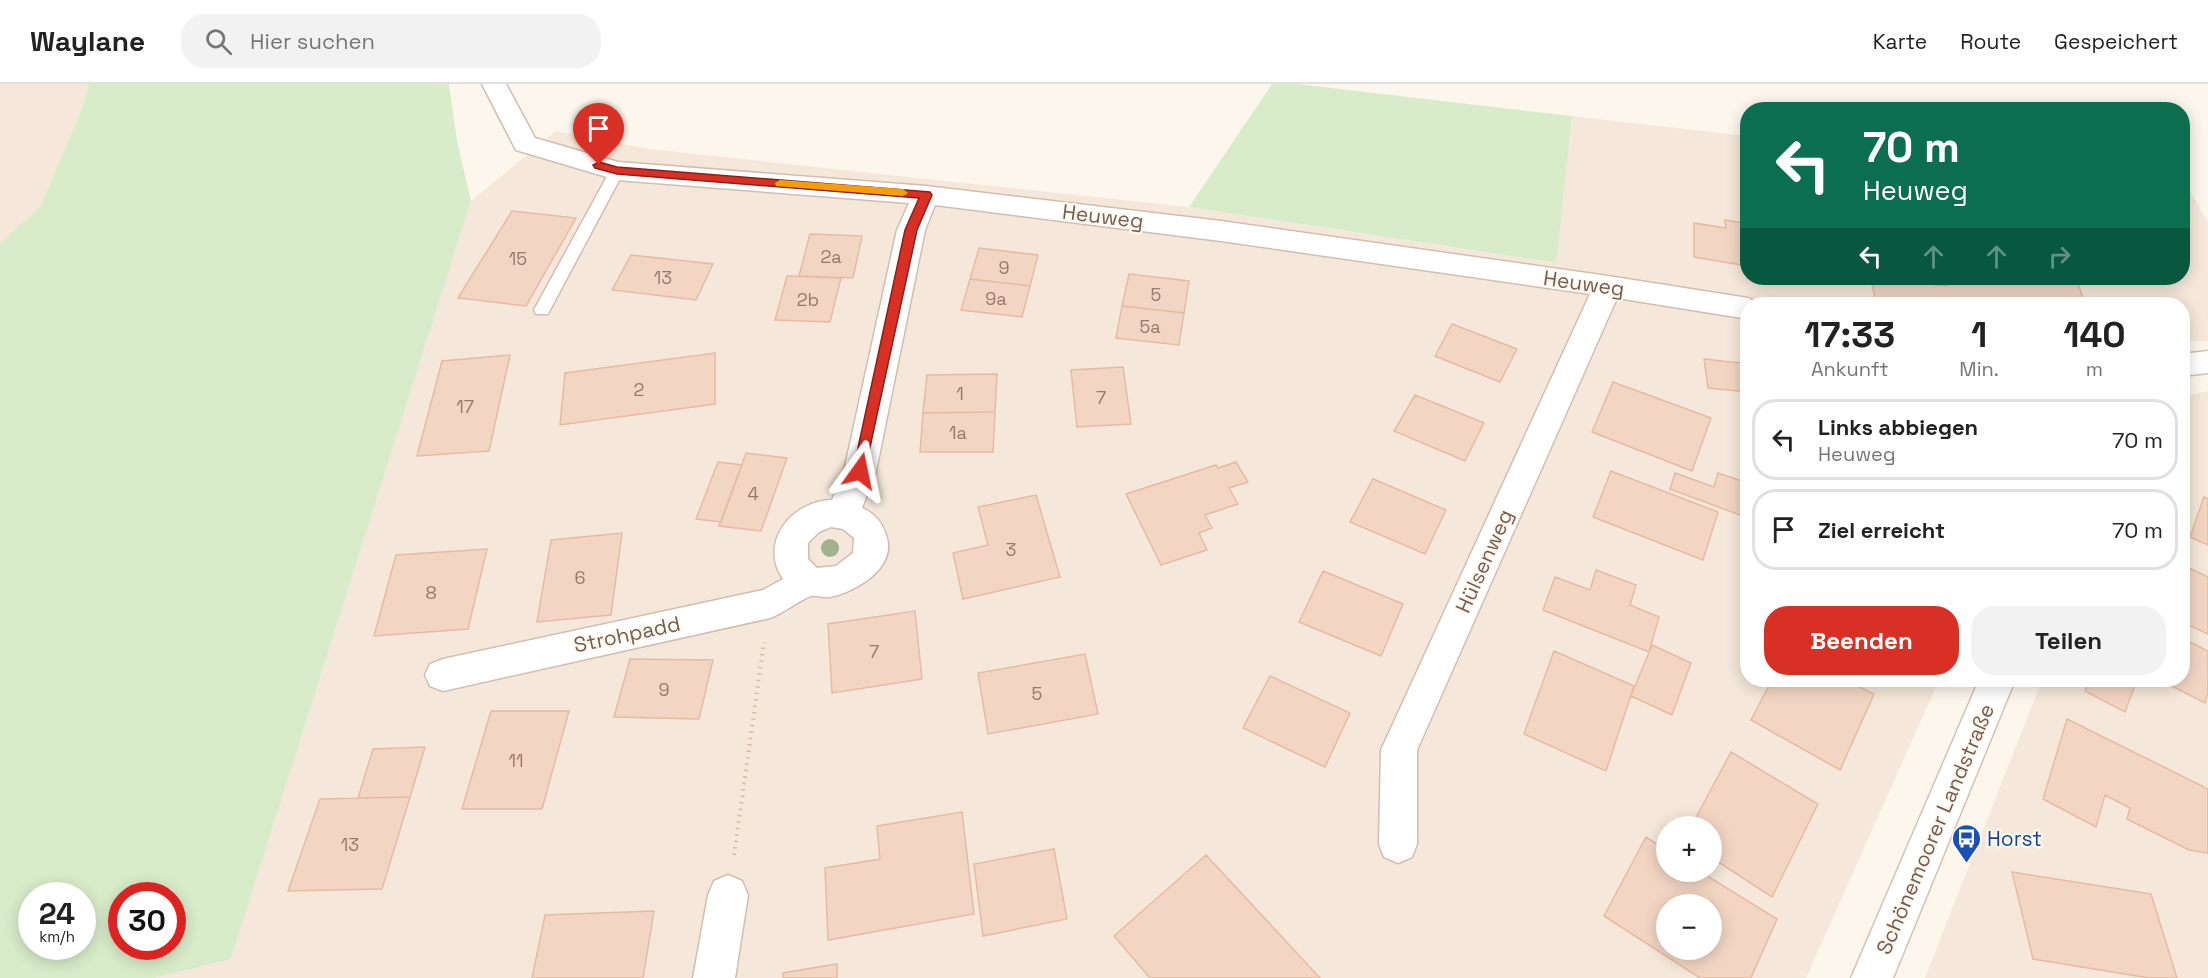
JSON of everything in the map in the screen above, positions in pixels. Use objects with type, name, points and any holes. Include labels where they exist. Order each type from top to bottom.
[{"type":"street","name":"Heuweg","points":[[494,84],[525,144],[617,171],[926,195],[1221,231],[1608,286],[1740,308]]},
{"type":"street","points":[[843,514],[860,471],[911,230],[926,195]]},
{"type":"street","name":"Hülsenweg","points":[[1398,844],[1399,750],[1608,286]]},
{"type":"street","points":[[2190,364],[2208,362]]},
{"type":"street","points":[[843,514],[857,519],[866,528],[871,540],[870,553],[863,566],[842,580],[816,582],[805,579],[794,571],[789,560],[788,548],[792,536],[801,525],[814,517],[843,514]]},
{"type":"street","name":"Strohpadd","points":[[443,675],[770,603],[796,589],[805,579]]},
{"type":"street","name":"Schönemoorer Landstraße","points":[[1872,978],[1994,687]]},
{"type":"street","points":[[714,978],[729,895]]},
{"type":"lane","points":[[542,310],[617,171]]},
{"type":"path","points":[[729,895],[770,603]]},
{"type":"shaded area","points":[[0,84],[89,84],[81,111],[40,207],[0,243]]},
{"type":"shaded area","points":[[1572,116],[1740,135],[1740,285],[2190,285],[2190,191],[2208,222],[2208,341],[2190,341],[2190,297],[1740,297],[1740,687],[1936,687],[1806,978],[155,978],[231,959],[471,201],[556,131],[649,149],[1189,207],[1555,263]]},
{"type":"shaded area","points":[[2208,391],[2208,978],[1925,978],[2039,687],[2190,687],[2190,395]]},
{"type":"green space","points":[[89,84],[449,84],[457,141],[471,201],[231,959],[155,978],[0,978],[0,243],[40,207],[81,111]]},
{"type":"green space","points":[[1272,84],[1297,84],[1572,116],[1556,263],[1189,207]]},
{"type":"building","points":[[512,211],[576,218],[526,306],[458,298]]},
{"type":"building","points":[[1725,220],[1740,223],[1740,265],[1694,257],[1694,223],[1726,228]]},
{"type":"building","points":[[810,234],[862,236],[853,278],[799,276]]},
{"type":"building","points":[[979,248],[1038,255],[1030,286],[970,279]]},
{"type":"building","points":[[631,255],[713,264],[696,300],[612,290]]},
{"type":"building","points":[[1129,274],[1189,281],[1184,313],[1122,306]]},
{"type":"building","points":[[787,276],[841,278],[830,322],[775,320]]},
{"type":"building","points":[[970,279],[1030,286],[1022,317],[961,310]]},
{"type":"building","points":[[1872,285],[2078,285],[2083,297],[1875,297]]},
{"type":"building","points":[[1122,306],[1184,313],[1179,345],[1116,338]]},
{"type":"building","points":[[1452,324],[1517,349],[1500,382],[1435,356]]},
{"type":"building","points":[[715,353],[715,404],[560,425],[565,373]]},
{"type":"building","points":[[510,355],[489,451],[417,456],[442,361]]},
{"type":"building","points":[[1704,359],[1740,363],[1740,391],[1708,388]]},
{"type":"building","points":[[1123,367],[1131,424],[1077,427],[1071,370]]},
{"type":"building","points":[[997,374],[995,412],[923,413],[927,375]]},
{"type":"building","points":[[1613,382],[1711,418],[1692,471],[1592,432]]},
{"type":"building","points":[[1415,395],[1484,423],[1465,461],[1394,431]]},
{"type":"building","points":[[995,412],[993,452],[920,452],[923,413]]},
{"type":"building","points":[[746,453],[787,458],[761,531],[719,526]]},
{"type":"building","points":[[718,462],[742,465],[721,522],[696,519]]},
{"type":"building","points":[[1236,462],[1248,482],[1229,488],[1238,504],[1205,515],[1212,528],[1199,533],[1207,550],[1161,565],[1126,494],[1216,465],[1218,468]]},
{"type":"building","points":[[1611,471],[1718,512],[1703,560],[1593,517]]},
{"type":"building","points":[[1675,473],[1714,487],[1718,473],[1740,480],[1740,515],[1670,489]]},
{"type":"building","points":[[1373,479],[1446,510],[1425,554],[1350,522]]},
{"type":"building","points":[[1036,495],[1060,577],[963,599],[953,553],[988,545],[978,507]]},
{"type":"building","points":[[2204,497],[2208,499],[2208,545],[2190,537]]},
{"type":"building","points":[[622,533],[611,615],[537,622],[551,540]]},
{"type":"building","points":[[487,549],[468,629],[374,636],[396,555]]},
{"type":"building","points":[[2190,568],[2208,577],[2208,634],[2190,626]]},
{"type":"building","points":[[1596,570],[1636,585],[1630,605],[1659,617],[1649,652],[1543,610],[1555,577],[1590,590]]},
{"type":"building","points":[[1323,571],[1403,604],[1381,656],[1299,622]]},
{"type":"building","points":[[915,611],[922,679],[832,693],[828,624]]},
{"type":"building","points":[[2190,642],[2208,651],[2208,692],[2205,703],[2174,687],[2190,687]]},
{"type":"building","points":[[1652,645],[1691,663],[1672,715],[1631,696]]},
{"type":"building","points":[[1554,651],[1634,686],[1606,771],[1524,734]]},
{"type":"building","points":[[1085,654],[1098,714],[988,734],[978,673]]},
{"type":"building","points":[[630,659],[713,660],[699,719],[614,717]]},
{"type":"building","points":[[1270,676],[1350,713],[1325,767],[1243,728]]},
{"type":"building","points":[[1768,687],[1860,687],[1874,694],[1840,770],[1751,720]]},
{"type":"building","points":[[2086,687],[2134,687],[2125,712],[2085,691]]},
{"type":"building","points":[[491,711],[569,711],[542,809],[462,809]]},
{"type":"building","points":[[2067,719],[2208,789],[2208,853],[2189,850],[2127,819],[2130,808],[2105,795],[2096,827],[2043,799]]},
{"type":"building","points":[[425,747],[410,797],[358,798],[373,749]]},
{"type":"building","points":[[1731,752],[1818,804],[1772,897],[1722,864],[1722,816],[1697,816]]},
{"type":"building","points":[[410,797],[382,889],[288,891],[320,799]]},
{"type":"building","points":[[962,812],[974,914],[828,940],[825,868],[880,859],[877,826]]},
{"type":"building","points":[[1646,837],[1656,844],[1656,882],[1717,882],[1777,919],[1751,978],[1700,978],[1672,960],[1722,960],[1722,894],[1656,894],[1656,950],[1604,916]]},
{"type":"building","points":[[1054,849],[1067,919],[983,936],[974,864]]},
{"type":"building","points":[[1206,855],[1320,978],[1150,978],[1114,936]]},
{"type":"building","points":[[2012,872],[2151,894],[2177,978],[2149,978],[2033,959]]},
{"type":"building","points":[[654,911],[643,978],[532,978],[545,915]]},
{"type":"building","points":[[837,964],[837,978],[783,978],[783,973]]},
{"type":"slow traffic","points":[[780,183],[903,193]]},
{"type":"place","name":"Horst","points":[[1966,864]]},
{"type":"route","points":[[599,165],[617,171],[926,195],[911,230],[860,471]]}]
